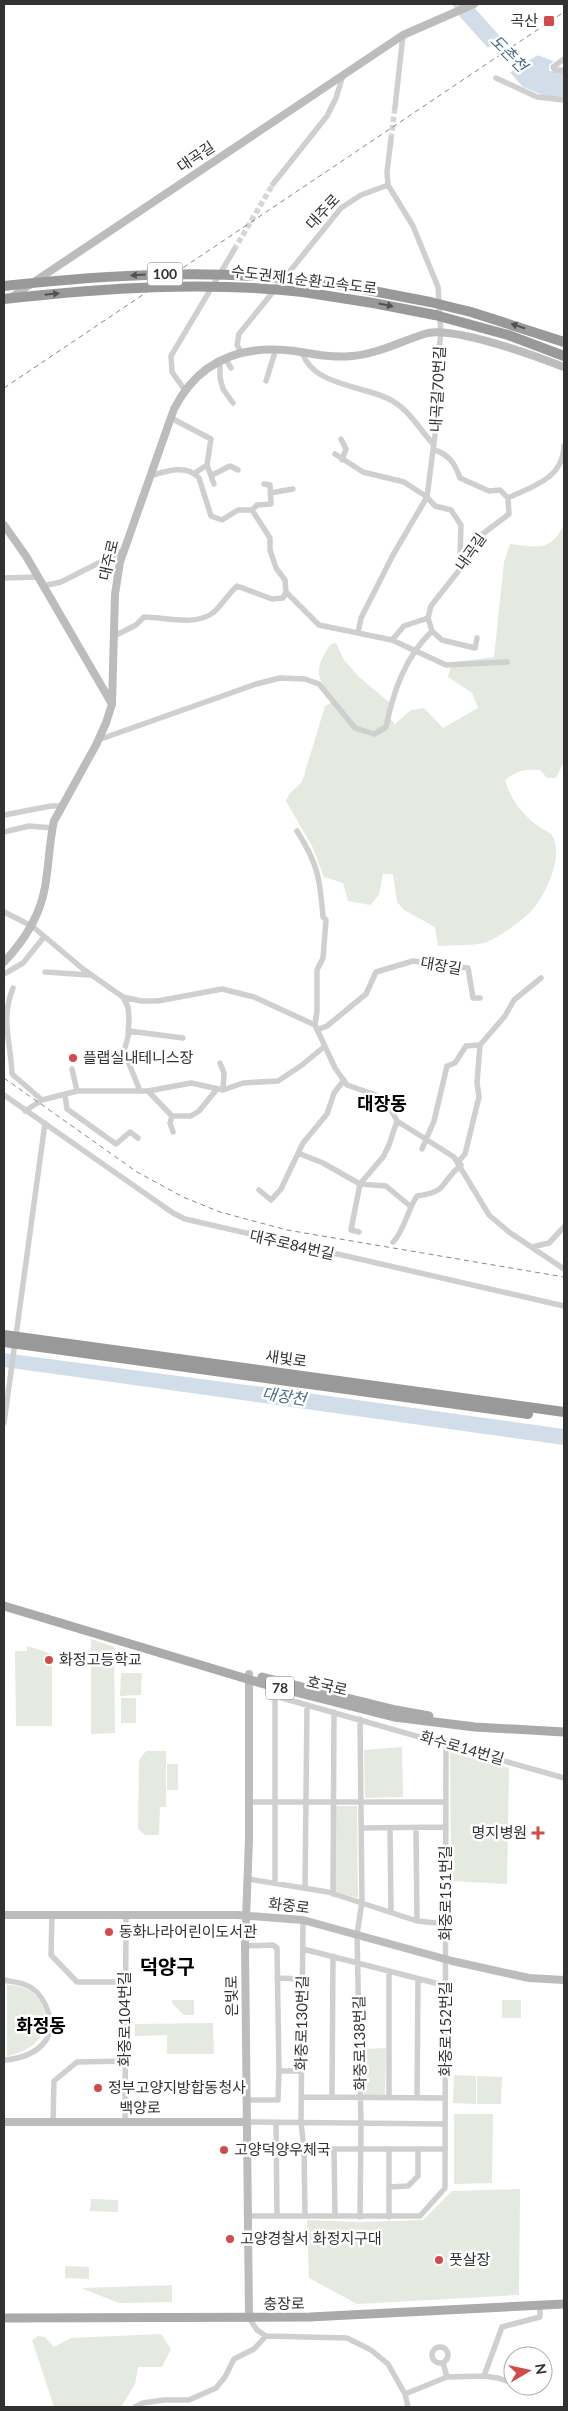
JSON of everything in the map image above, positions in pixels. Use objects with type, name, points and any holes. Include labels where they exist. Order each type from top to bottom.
[{"type":"highway","name":"수도권제1순환고속도로","points":[[4,286],[93,277],[220,273],[268,276],[326,282],[430,302],[479,314],[564,342]]},
{"type":"highway","points":[[4,280],[44,282]]},
{"type":"highway","name":"수도권제1순환고속도로","points":[[4,300],[158,286],[219,286],[303,292],[374,302],[435,315],[508,335],[564,356]]},
{"type":"highway","name":"새빛로","points":[[4,1334],[564,1412]]},
{"type":"highway","name":"새빛로","points":[[4,1342],[564,1419]]},
{"type":"main road","name":"호국로","points":[[4,1600],[249,1676],[396,1710],[435,1717],[564,1726]]},
{"type":"main road","name":"호국로","points":[[4,1606],[394,1717],[475,1727],[564,1732]]},
{"type":"main road","name":"충장로","points":[[4,2318],[249,2318],[369,2315],[564,2304]]},
{"type":"street","name":"대곡길","points":[[4,300],[403,35],[474,4]]},
{"type":"street","points":[[395,107],[403,35]]},
{"type":"street","points":[[564,59],[553,66],[555,70],[564,70]]},
{"type":"street","points":[[274,184],[327,116],[336,98],[343,75]]},
{"type":"street","points":[[496,78],[537,96],[564,100]]},
{"type":"street","points":[[391,139],[386,172],[388,184],[413,226],[432,267],[438,287],[441,333]]},
{"type":"street","name":"대주로","points":[[242,352],[237,345],[239,334],[306,254],[328,223],[350,202],[388,184]]},
{"type":"street","points":[[184,389],[172,372],[171,356],[234,250]]},
{"type":"street","name":"대주로","points":[[5,959],[18,947],[32,926],[45,888],[53,828],[61,806],[98,740],[112,704],[116,594],[124,550],[171,418],[184,389],[204,371],[222,359],[242,352],[276,349],[352,356],[365,354],[430,333],[467,336],[564,367]]},
{"type":"street","name":"내곡길70번길","points":[[426,497],[437,419],[436,372],[441,333]]},
{"type":"street","points":[[266,381],[276,349]]},
{"type":"street","name":"내곡길70번길","points":[[302,352],[306,365],[327,378],[390,399],[406,411],[434,447]]},
{"type":"street","points":[[222,359],[231,368]]},
{"type":"street","points":[[222,359],[220,378],[223,390],[233,403]]},
{"type":"street","points":[[171,418],[211,439],[206,465],[212,475],[214,484]]},
{"type":"street","points":[[341,439],[346,448],[342,460]]},
{"type":"street","points":[[434,447],[444,452],[455,466],[460,478],[489,491],[500,490],[508,498],[545,480],[560,467],[563,460],[564,446]]},
{"type":"street","points":[[335,454],[363,472],[404,482],[426,497],[435,506],[451,510],[461,525],[460,557],[464,564]]},
{"type":"street","points":[[195,473],[206,465]]},
{"type":"street","points":[[212,475],[230,466],[238,470]]},
{"type":"street","points":[[150,476],[173,470],[195,473],[200,478],[211,516],[222,520],[238,510],[252,510],[258,505],[271,504],[270,485],[264,484]]},
{"type":"street","points":[[270,493],[293,489]]},
{"type":"street","points":[[358,633],[361,618],[393,555],[426,497]]},
{"type":"street","name":"내곡길","points":[[428,618],[431,606],[464,564],[476,539],[509,514],[508,498]]},
{"type":"street","points":[[114,636],[136,625],[144,617],[185,619],[206,617],[215,611],[237,586],[272,599],[283,598],[286,592],[285,580],[276,568],[270,550],[270,538],[252,510]]},
{"type":"street","points":[[4,525],[38,577],[112,704]]},
{"type":"street","points":[[43,586],[61,582],[124,550]]},
{"type":"street","points":[[4,578],[38,577]]},
{"type":"street","points":[[286,592],[319,625],[392,640],[446,665],[507,662]]},
{"type":"street","points":[[392,640],[404,626],[428,618],[432,631],[442,640],[475,648],[478,638]]},
{"type":"street","points":[[98,740],[256,684],[280,678],[305,679],[319,684],[355,728],[374,734],[386,727],[392,696],[415,651],[432,631]]},
{"type":"street","points":[[4,814],[61,806]]},
{"type":"street","points":[[4,832],[29,826],[53,828]]},
{"type":"street","points":[[297,831],[308,849],[320,877],[322,916],[326,920],[323,958],[317,970],[316,1027],[335,1068],[347,1085],[376,1095],[387,1102],[396,1121],[425,1138],[460,1164],[479,1201],[489,1215],[564,1269]]},
{"type":"street","points":[[4,912],[32,926],[92,976],[123,997],[158,1001],[222,989],[254,996],[316,1027]]},
{"type":"street","points":[[4,974],[23,963],[44,937]]},
{"type":"street","name":"대장길","points":[[316,1027],[327,1026],[366,994],[376,972],[413,960],[468,968],[473,998],[480,998]]},
{"type":"street","points":[[45,972],[92,976]]},
{"type":"street","points":[[393,1242],[398,1237],[410,1206],[417,1196],[437,1192],[443,1187],[465,1154],[479,1097],[477,1083],[480,1045],[505,1016],[514,1000],[541,978]]},
{"type":"street","points":[[13,988],[5,1015],[12,1074],[42,1100]]},
{"type":"street","points":[[123,997],[128,1007],[129,1031],[124,1050],[140,1092]]},
{"type":"street","points":[[129,1031],[183,1038]]},
{"type":"street","points":[[422,1149],[425,1138],[434,1121],[447,1066],[455,1063],[466,1046],[480,1045]]},
{"type":"street","points":[[25,1111],[42,1100],[77,1092],[148,1092],[191,1083],[220,1090],[243,1084],[278,1081],[302,1065],[325,1046]]},
{"type":"street","points":[[148,1092],[172,1116],[191,1116],[199,1111],[220,1090],[224,1073],[220,1063]]},
{"type":"street","points":[[72,1069],[77,1092]]},
{"type":"street","points":[[259,1190],[271,1200],[281,1190],[303,1143],[327,1114],[334,1093],[344,1080]]},
{"type":"street","name":"대주로84번길","points":[[4,1095],[173,1213],[185,1219],[564,1306]]},
{"type":"street","points":[[65,1095],[67,1109],[116,1144],[130,1132],[138,1138]]},
{"type":"street","points":[[172,1116],[170,1123],[172,1132]]},
{"type":"street","points":[[359,1232],[351,1230],[360,1184],[383,1157],[390,1144],[396,1121]]},
{"type":"street","points":[[4,1423],[45,1123]]},
{"type":"street","points":[[298,1152],[323,1163],[360,1184],[386,1186],[410,1206]]},
{"type":"street","points":[[532,1247],[549,1243],[564,1227]]},
{"type":"street","name":"은빛로","points":[[249,1676],[248,1879],[245,1946],[249,2318]]},
{"type":"street","name":"화수로14번길","points":[[276,1802],[274,1696],[360,1718],[564,1778]]},
{"type":"street","points":[[305,1888],[307,1705]]},
{"type":"street","points":[[333,1894],[334,1712]]},
{"type":"street","name":"화중로138번길","points":[[360,1718],[362,1902],[357,1934],[361,2124],[360,2217]]},
{"type":"street","name":"화중로151번길","points":[[446,1744],[446,1960]]},
{"type":"street","points":[[249,1802],[361,1804],[446,1802]]},
{"type":"street","points":[[274,1882],[276,1802]]},
{"type":"street","name":"화중로151번길","points":[[361,1828],[446,1827]]},
{"type":"street","points":[[390,1828],[390,1912]]},
{"type":"street","points":[[416,1828],[417,1920]]},
{"type":"street","points":[[248,1879],[274,1882],[333,1894],[417,1920],[446,1924]]},
{"type":"street","points":[[52,1914],[51,1955],[77,1982],[125,1982]]},
{"type":"street","name":"화중로","points":[[4,1915],[246,1916],[303,1920],[446,1960],[529,1978],[564,1980]]},
{"type":"street","name":"화중로104번길","points":[[125,2122],[126,1916]]},
{"type":"street","name":"화중로130번길","points":[[301,2122],[303,1920]]},
{"type":"street","points":[[245,1946],[274,1945],[277,1948],[279,2071],[278,2100],[246,2100]]},
{"type":"street","points":[[303,1949],[447,1986]]},
{"type":"street","name":"화중로130번길","points":[[332,2097],[333,1956]]},
{"type":"street","name":"화중로152번길","points":[[248,2216],[420,2216],[445,2188],[446,1960]]},
{"type":"street","name":"화중로138번길","points":[[389,1972],[389,2098]]},
{"type":"street","points":[[277,1978],[302,1979]]},
{"type":"street","name":"화중로152번길","points":[[417,2098],[418,1979]]},
{"type":"street","points":[[4,1980],[24,1984],[37,1993],[48,2012],[49,2029],[44,2043],[39,2047],[20,2057],[4,2060]]},
{"type":"street","points":[[53,2122],[54,2081],[77,2062],[126,2061]]},
{"type":"street","points":[[279,2071],[302,2071]]},
{"type":"street","points":[[302,2096],[360,2099]]},
{"type":"street","name":"화중로152번길","points":[[360,2099],[446,2098]]},
{"type":"street","name":"백양로","points":[[4,2122],[445,2124]]},
{"type":"street","points":[[276,2122],[277,2216]]},
{"type":"street","points":[[301,2122],[304,2149],[305,2215]]},
{"type":"street","points":[[304,2149],[445,2148]]},
{"type":"street","points":[[389,2149],[389,2217]]},
{"type":"street","points":[[389,2187],[408,2186],[418,2176],[418,2149]]},
{"type":"street","points":[[334,2150],[335,2216]]},
{"type":"street","points":[[484,2376],[502,2327],[540,2317],[540,2306]]},
{"type":"street","points":[[249,2318],[257,2330],[266,2336],[347,2338],[371,2350],[388,2364],[405,2394],[408,2407]]},
{"type":"street","points":[[135,2407],[143,2403],[164,2400],[189,2400],[216,2388],[226,2377],[234,2359],[254,2348],[266,2336]]},
{"type":"street","points":[[443,2362],[447,2377]]},
{"type":"street","points":[[405,2394],[447,2377],[484,2376],[503,2380]]},
{"type":"shaded area","points":[[564,524],[564,762],[556,778],[547,778],[540,770],[529,770],[517,772],[505,780],[511,795],[519,807],[529,818],[552,835],[556,845],[555,864],[548,884],[539,901],[518,923],[484,943],[438,946],[435,927],[404,910],[397,902],[393,874],[383,874],[379,895],[370,905],[348,901],[343,883],[324,877],[313,848],[286,801],[289,794],[302,782],[325,706],[334,701],[322,684],[319,667],[329,646],[336,643],[344,660],[359,677],[389,702],[390,718],[395,724],[411,710],[424,708],[443,728],[478,708],[472,693],[448,677],[450,669],[455,662],[494,657],[504,562],[510,544],[543,546],[554,539]]},
{"type":"shaded area","points":[[91,1639],[114,1647],[115,1733],[91,1734]]},
{"type":"shaded area","points":[[27,1646],[52,1654],[52,1726],[16,1726],[15,1651],[27,1651]]},
{"type":"shaded area","points":[[121,1673],[142,1673],[141,1695],[120,1696]]},
{"type":"shaded area","points":[[121,1698],[136,1698],[136,1723],[121,1723]]},
{"type":"shaded area","points":[[402,1747],[403,1797],[365,1798],[364,1750]]},
{"type":"shaded area","points":[[146,1751],[166,1751],[166,1807],[160,1807],[159,1835],[145,1835],[138,1829],[139,1760]]},
{"type":"shaded area","points":[[450,1752],[509,1768],[507,1884],[451,1881]]},
{"type":"shaded area","points":[[167,1764],[178,1764],[178,1790],[167,1790]]},
{"type":"shaded area","points":[[335,1806],[357,1806],[358,1898],[335,1892]]},
{"type":"shaded area","points":[[7,1985],[22,1987],[34,1994],[42,2004],[45,2016],[44,2029],[37,2040],[25,2050],[7,2056]]},
{"type":"shaded area","points":[[235,1986],[236,2013],[225,2014],[224,1987]]},
{"type":"shaded area","points":[[172,2000],[194,2000],[194,2015],[184,2015],[172,2003]]},
{"type":"shaded area","points":[[502,2000],[521,2000],[521,2018],[502,2018]]},
{"type":"shaded area","points":[[213,2023],[214,2054],[167,2054],[167,2035],[135,2036],[135,2024]]},
{"type":"shaded area","points":[[386,2048],[385,2096],[364,2096],[364,2049]]},
{"type":"shaded area","points":[[454,2075],[476,2076],[476,2104],[453,2103]]},
{"type":"shaded area","points":[[477,2076],[502,2077],[501,2104],[477,2104]]},
{"type":"shaded area","points":[[454,2114],[493,2114],[492,2183],[454,2184]]},
{"type":"shaded area","points":[[520,2189],[519,2295],[357,2304],[309,2278],[307,2220],[360,2222],[423,2220],[452,2191]]},
{"type":"shaded area","points":[[91,2199],[118,2200],[118,2212],[90,2211]]},
{"type":"shaded area","points":[[65,2266],[89,2267],[89,2279],[65,2278]]},
{"type":"shaded area","points":[[172,2285],[172,2302],[119,2303],[81,2288]]},
{"type":"shaded area","points":[[161,2334],[171,2349],[162,2367],[138,2367],[135,2384],[121,2407],[54,2407],[32,2340],[38,2336],[45,2337],[54,2347],[71,2338]]},
{"type":"water","name":"도촌천","points":[[452,4],[471,4],[524,63],[538,55],[554,61],[549,65],[549,71],[564,72],[564,98],[547,97],[523,87],[461,18]]},
{"type":"water","name":"대장천","points":[[4,1353],[564,1429],[564,1445],[4,1367]]},
{"type":"pier","points":[[504,37],[524,60],[537,52],[556,60],[537,55],[508,74],[486,49]]},
{"type":"tunnel","points":[[391,139],[395,107]]},
{"type":"tunnel","points":[[234,250],[273,184]]},
{"type":"railway","points":[[4,388],[564,12]]},
{"type":"railway","points":[[4,1078],[137,1172],[183,1197],[220,1212],[287,1230],[564,1277]]},
{"type":"place","name":"곡산","points":[[549,21]]},
{"type":"place","name":"플랩실내테니스장","points":[[73,1058]]},
{"type":"place","name":"화정고등학교","points":[[49,1660]]},
{"type":"place","name":"명지병원","points":[[538,1833]]},
{"type":"place","name":"동화나라어린이도서관","points":[[109,1932]]},
{"type":"place","name":"정부고양지방합동청사","points":[[98,2088]]},
{"type":"place","name":"고양덕양우체국","points":[[224,2150]]},
{"type":"place","name":"고양경찰서 화정지구대","points":[[230,2239]]},
{"type":"place","name":"풋살장","points":[[439,2260]]},
{"type":"district","name":"대장동","points":[[382,1104]]},
{"type":"district","name":"덕양구","points":[[167,1967]]},
{"type":"district","name":"화정동","points":[[41,2026]]}]
